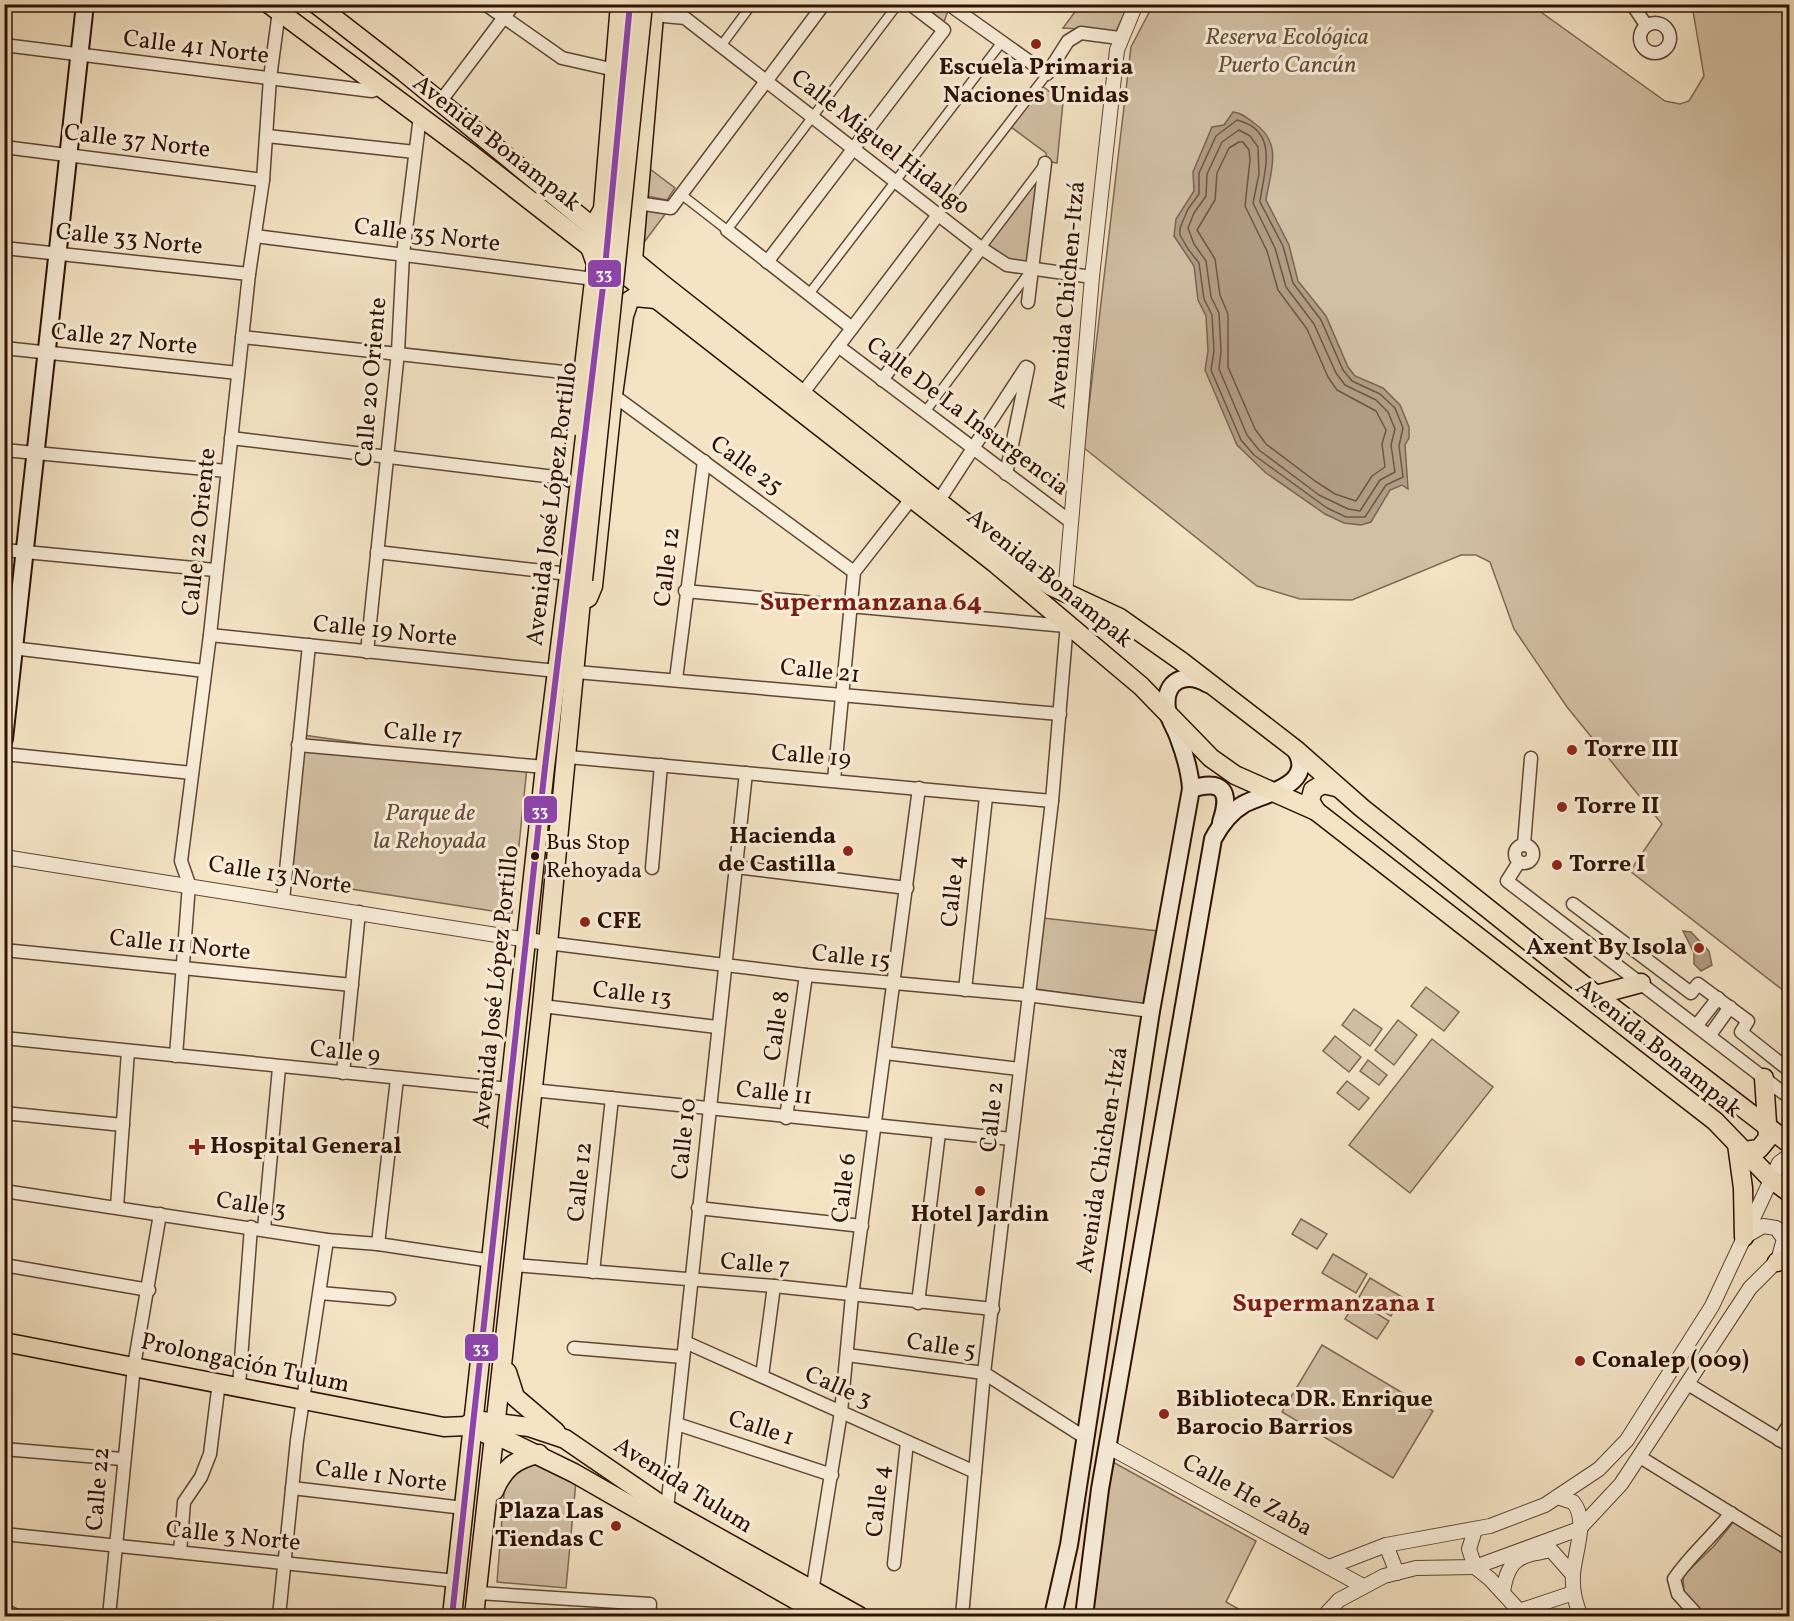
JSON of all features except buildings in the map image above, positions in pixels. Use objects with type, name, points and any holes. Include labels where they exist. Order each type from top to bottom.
[{"type":"main road","points":[[4,739],[10,648],[25,552],[85,4]]},
{"type":"main road","name":"Avenida Bonampak","points":[[316,4],[938,502],[1030,573],[1065,594],[1120,618],[1212,686],[1295,750],[1336,787],[1596,995],[1790,1144]]},
{"type":"main road","points":[[593,227],[601,216],[605,194],[620,4]]},
{"type":"main road","name":"Avenida José López Portillo","points":[[476,1617],[568,757],[576,672],[571,576],[604,278],[630,4]]},
{"type":"main road","name":"Avenida Bonampak","points":[[274,8],[472,155],[911,499],[1142,686],[1211,758],[1234,775],[1316,811],[1707,1114],[1771,1179],[1790,1193]]},
{"type":"main road","points":[[633,260],[651,8]]},
{"type":"main road","name":"Avenida José López Portillo","points":[[571,576],[651,8]]},
{"type":"main road","points":[[472,155],[473,150],[483,139]]},
{"type":"main road","points":[[605,194],[607,200],[619,208],[626,208],[637,202]]},
{"type":"main road","points":[[571,576],[571,478],[596,264],[590,247]]},
{"type":"main road","points":[[589,311],[598,300],[609,297],[622,305],[624,316]]},
{"type":"main road","points":[[573,612],[593,586],[613,394],[624,316],[629,302],[635,297],[657,299]]},
{"type":"main road","name":"Avenida José López Portillo","points":[[452,1617],[556,671],[573,612]]},
{"type":"main road","points":[[1168,713],[1169,691],[1179,679],[1193,677],[1212,686]]},
{"type":"main road","name":"Avenida Chichen-Itzá","points":[[1053,1617],[1069,1545],[1151,1011],[1191,789],[1183,752],[1168,713]]},
{"type":"main road","points":[[1220,826],[1244,805],[1290,784],[1298,776],[1300,759],[1295,750]]},
{"type":"main road","points":[[1084,1617],[1100,1489],[1213,839],[1227,806],[1226,795],[1213,784],[1191,789]]},
{"type":"main road","points":[[1316,811],[1310,801],[1313,790],[1323,784],[1336,787]]},
{"type":"main road","points":[[1596,995],[1641,983]]},
{"type":"main road","points":[[1744,1237],[1741,1148],[1764,1145],[1768,1138],[1764,1078]]},
{"type":"main road","name":"Prolongación Tulum","points":[[4,1342],[444,1427],[473,1426]]},
{"type":"main road","points":[[504,1361],[516,1397],[565,1439]]},
{"type":"main road","points":[[1090,1400],[1106,1398],[1116,1407]]},
{"type":"main road","name":"Avenida Tulum","points":[[473,1426],[530,1427],[565,1439],[824,1617]]},
{"type":"main road","name":"Avenida Tulum","points":[[497,1428],[539,1454],[808,1605],[859,1617]]},
{"type":"main road","points":[[574,1473],[576,1459],[585,1452]]},
{"type":"main road","points":[[486,1509],[500,1474],[522,1458],[539,1454]]},
{"type":"main road","points":[[1078,1480],[1087,1490],[1100,1489]]},
{"type":"street","points":[[485,4],[562,58],[615,70]]},
{"type":"street","points":[[440,102],[514,4]]},
{"type":"street","points":[[721,46],[752,4]]},
{"type":"street","points":[[637,202],[671,208],[824,4]]},
{"type":"street","points":[[727,230],[898,4]]},
{"type":"street","points":[[767,262],[944,30],[910,4]]},
{"type":"street","points":[[956,4],[954,8],[1047,74]]},
{"type":"street","name":"Avenida Chichen-Itzá","points":[[1065,594],[1092,277],[1119,38],[1136,4]]},
{"type":"street","points":[[1634,5],[1646,25]]},
{"type":"street","name":"Calle 22 Oriente","points":[[176,1056],[189,884],[181,861],[210,635],[249,274],[263,180],[274,8]]},
{"type":"street","name":"Calle Miguel Hidalgo","points":[[651,8],[685,18],[854,147],[981,248],[1007,265],[1092,277]]},
{"type":"street","points":[[802,394],[1047,74],[1068,41],[1081,33],[1119,38]]},
{"type":"street","points":[[808,294],[1002,42]]},
{"type":"street","name":"Calle 41 Norte","points":[[4,45],[372,91],[382,87]]},
{"type":"street","name":"Calle 20 Oriente","points":[[366,651],[398,352],[403,254],[420,116]]},
{"type":"street","points":[[267,136],[415,152]]},
{"type":"street","name":"Calle 37 Norte","points":[[4,147],[263,180]]},
{"type":"street","points":[[882,380],[1045,163]]},
{"type":"street","points":[[1028,302],[1045,163]]},
{"type":"street","points":[[682,195],[852,328]]},
{"type":"street","name":"Calle 35 Norte","points":[[255,236],[594,279]]},
{"type":"street","name":"Calle 33 Norte","points":[[4,248],[249,274]]},
{"type":"street","points":[[925,412],[1032,270]]},
{"type":"street","points":[[242,337],[398,352],[582,374]]},
{"type":"street","name":"Calle De La Insurgencia","points":[[838,346],[974,451],[1071,522]]},
{"type":"street","name":"Calle 27 Norte","points":[[4,348],[238,374]]},
{"type":"street","points":[[938,502],[974,451],[1026,367],[1028,368],[1006,474]]},
{"type":"street","name":"Calle 25","points":[[613,394],[854,572]]},
{"type":"street","points":[[231,438],[571,478]]},
{"type":"street","points":[[4,450],[227,471]]},
{"type":"street","name":"Calle 12","points":[[676,679],[685,591],[704,461]]},
{"type":"street","points":[[834,780],[854,572],[911,499]]},
{"type":"street","points":[[4,550],[216,570]]},
{"type":"street","points":[[377,552],[571,576]]},
{"type":"street","points":[[685,591],[851,608],[1067,625]]},
{"type":"street","name":"Calle 2","points":[[962,1617],[984,1373],[1027,995],[1052,801],[1067,625]]},
{"type":"street","name":"Calle 19 Norte","points":[[210,635],[556,671]]},
{"type":"street","points":[[283,900],[309,645]]},
{"type":"street","points":[[10,648],[205,671]]},
{"type":"street","name":"Calle 21","points":[[576,672],[1060,714]]},
{"type":"street","name":"Calle 17","points":[[298,745],[545,766]]},
{"type":"street","points":[[4,754],[192,773]]},
{"type":"street","name":"Calle 19","points":[[568,757],[919,788],[986,797],[1052,801]]},
{"type":"street","points":[[1532,758],[1524,844],[1515,851],[1519,862],[1507,881],[1698,1025],[1790,1098]]},
{"type":"street","points":[[652,868],[661,765]]},
{"type":"street","name":"Calle 10","points":[[668,1509],[717,1027],[746,773]]},
{"type":"street","name":"Calle 6","points":[[808,1605],[841,1412],[852,1296],[895,984],[919,788]]},
{"type":"street","name":"Calle 4","points":[[965,990],[986,797]]},
{"type":"street","name":"Calle 13 Norte","points":[[4,857],[189,884],[547,943]]},
{"type":"street","points":[[736,867],[907,888]]},
{"type":"street","points":[[1573,904],[1691,993],[1698,984],[1730,1007],[1748,1021],[1741,1032],[1790,1071]]},
{"type":"street","points":[[343,1073],[359,912]]},
{"type":"street","name":"Calle 15","points":[[547,943],[724,963],[806,975],[1027,995],[1151,1011]]},
{"type":"street","name":"Calle 11 Norte","points":[[4,950],[352,985]]},
{"type":"street","name":"Calle 8","points":[[786,1118],[806,975]]},
{"type":"street","points":[[1698,1025],[1718,998]]},
{"type":"street","name":"Calle 13","points":[[542,1006],[717,1027]]},
{"type":"street","points":[[1710,1035],[1730,1007]]},
{"type":"street","name":"Calle 9","points":[[4,1038],[279,1068],[510,1089]]},
{"type":"street","points":[[117,1208],[128,1051]]},
{"type":"street","points":[[885,1053],[1019,1069]]},
{"type":"street","points":[[239,1386],[257,1228],[279,1068]]},
{"type":"street","points":[[378,1244],[397,1079]]},
{"type":"street","name":"Calle 11","points":[[532,1090],[786,1118],[1011,1139]]},
{"type":"street","name":"Calle 12","points":[[593,1272],[612,1098]]},
{"type":"street","points":[[4,1113],[123,1125]]},
{"type":"street","points":[[918,1303],[939,1133]]},
{"type":"street","points":[[1329,1567],[1386,1545],[1475,1530],[1545,1505],[1599,1469],[1627,1440],[1712,1306],[1779,1163],[1790,1155]]},
{"type":"street","name":"Calle 3","points":[[4,1191],[327,1240],[378,1244],[492,1261]]},
{"type":"street","points":[[698,1208],[862,1226]]},
{"type":"street","points":[[134,1366],[149,1290],[160,1214]]},
{"type":"street","points":[[1324,1617],[1338,1600],[1363,1586],[1397,1573],[1416,1568],[1475,1567],[1579,1529],[1621,1484],[1750,1288],[1785,1256],[1784,1239],[1776,1228],[1763,1226],[1744,1237]]},
{"type":"street","points":[[279,1617],[303,1400],[327,1240]]},
{"type":"street","points":[[4,1265],[149,1290]]},
{"type":"street","name":"Calle 7","points":[[514,1265],[774,1286],[918,1303],[993,1309]]},
{"type":"street","points":[[762,1376],[774,1286]]},
{"type":"street","points":[[320,1293],[388,1299]]},
{"type":"street","name":"Calle 3","points":[[685,1342],[975,1472]]},
{"type":"street","points":[[574,1348],[683,1357]]},
{"type":"street","name":"Calle 5","points":[[846,1355],[984,1373],[1084,1437]]},
{"type":"street","name":"Calle 22","points":[[109,1617],[134,1366]]},
{"type":"street","points":[[180,1552],[184,1502],[201,1477],[210,1454],[219,1382]]},
{"type":"street","points":[[1688,1384],[1784,1443],[1790,1423]]},
{"type":"street","name":"Calle 1","points":[[677,1424],[832,1474]]},
{"type":"street","name":"Calle 4","points":[[894,1564],[907,1442]]},
{"type":"street","name":"Calle He Zaba","points":[[1109,1447],[1363,1586]]},
{"type":"street","points":[[4,1449],[123,1459]]},
{"type":"street","points":[[1640,1457],[1790,1550]]},
{"type":"street","name":"Calle 1 Norte","points":[[292,1488],[464,1508]]},
{"type":"street","points":[[1557,1497],[1568,1499],[1577,1507],[1581,1517],[1573,1575],[1573,1593],[1581,1617]]},
{"type":"street","points":[[1698,1617],[1678,1594],[1674,1579],[1683,1565],[1731,1513]]},
{"type":"street","points":[[1475,1530],[1469,1549],[1475,1567],[1503,1592],[1521,1614],[1573,1593]]},
{"type":"street","name":"Calle 3 Norte","points":[[4,1534],[456,1581]]},
{"type":"street","points":[[1386,1545],[1397,1573]]},
{"type":"street","points":[[1503,1592],[1506,1570],[1521,1556],[1551,1550],[1573,1575]]},
{"type":"street","points":[[478,1593],[649,1610]]},
{"type":"street","points":[[4,1610],[17,1617]]},
{"type":"street","points":[[1786,1617],[1790,1611]]},
{"type":"green space","points":[[921,5],[950,5],[944,22]]},
{"type":"green space","points":[[1080,5],[1128,5],[1116,31],[1063,28]]},
{"type":"green space","name":"Reserva Ecológica Puerto Cancún","points":[[1153,5],[1531,5],[1665,101],[1680,104],[1689,101],[1704,76],[1692,5],[1789,5],[1789,995],[1630,871],[1662,824],[1567,707],[1514,629],[1490,562],[1476,555],[1461,555],[1352,600],[1300,599],[1257,586],[1084,448],[1131,47]]},
{"type":"green space","points":[[1041,85],[1063,102],[1057,163],[1047,161],[1046,153],[1011,127]]},
{"type":"green space","points":[[646,166],[675,188],[667,200],[642,195]]},
{"type":"green space","points":[[1043,169],[1029,262],[1008,259],[988,245]]},
{"type":"green space","points":[[642,209],[666,213],[639,249]]},
{"type":"green space","name":"Parque de la Rehoyada","points":[[303,735],[527,767],[512,914],[287,879]]},
{"type":"green space","points":[[1043,918],[1158,931],[1147,1005],[1036,989]]},
{"type":"green space","points":[[1426,987],[1459,1012],[1444,1031],[1411,1006]]},
{"type":"green space","points":[[1354,1009],[1382,1029],[1370,1046],[1342,1025]]},
{"type":"green space","points":[[1398,1020],[1417,1035],[1394,1065],[1375,1050]]},
{"type":"green space","points":[[1335,1036],[1361,1057],[1349,1072],[1323,1051]]},
{"type":"green space","points":[[1432,1039],[1493,1087],[1410,1193],[1349,1145]]},
{"type":"green space","points":[[1368,1060],[1387,1075],[1379,1085],[1360,1071]]},
{"type":"green space","points":[[1347,1081],[1369,1098],[1359,1110],[1337,1093]]},
{"type":"green space","points":[[1301,1219],[1327,1234],[1317,1249],[1292,1234]]},
{"type":"green space","points":[[1333,1254],[1367,1274],[1356,1293],[1322,1273]]},
{"type":"green space","points":[[1370,1278],[1402,1297],[1391,1316],[1359,1297]]},
{"type":"green space","points":[[1356,1301],[1389,1321],[1377,1339],[1345,1319]]},
{"type":"green space","points":[[1322,1345],[1433,1411],[1393,1478],[1282,1412]]},
{"type":"green space","points":[[539,1460],[576,1481],[566,1588],[497,1582],[505,1481],[511,1470]]},
{"type":"green space","points":[[1111,1461],[1256,1541],[1226,1602],[1251,1616],[1091,1616]]},
{"type":"green space","points":[[1735,1520],[1789,1554],[1789,1599],[1779,1616],[1706,1616],[1684,1593],[1683,1576],[1714,1546]]},
{"type":"water","points":[[1233,112],[1254,123],[1269,140],[1273,159],[1266,200],[1289,245],[1298,281],[1326,316],[1348,367],[1355,376],[1383,388],[1400,405],[1409,427],[1409,438],[1405,445],[1408,489],[1402,485],[1390,490],[1371,522],[1361,525],[1344,523],[1325,514],[1266,473],[1237,445],[1205,370],[1208,351],[1206,316],[1198,300],[1194,266],[1174,236],[1176,219],[1194,191],[1193,172],[1212,127],[1224,125]]},
{"type":"water","name":"Axent By Isola","points":[[1683,931],[1691,932],[1709,951],[1712,965],[1701,971],[1694,964],[1694,953]]},
{"type":"transit line","name":"33","points":[[452,1616],[545,767],[604,278],[630,4]]},
{"type":"place","name":"Escuela Primaria Naciones Unidas","points":[[1036,44]]},
{"type":"place","name":"Torre III","points":[[1572,750]]},
{"type":"place","name":"Torre II","points":[[1562,807]]},
{"type":"place","name":"Hacienda de Castilla","points":[[848,851]]},
{"type":"place","name":"Bus Stop Rehoyada","points":[[535,856]]},
{"type":"place","name":"Torre I","points":[[1557,865]]},
{"type":"place","name":"CFE","points":[[585,922]]},
{"type":"place","name":"Axent By Isola","points":[[1699,948]]},
{"type":"place","name":"Hospital General","points":[[197,1147]]},
{"type":"place","name":"Hotel Jardin","points":[[980,1191]]},
{"type":"place","name":"Conalep (009)","points":[[1580,1361]]},
{"type":"place","name":"Biblioteca DR. Enrique Barocio Barrios","points":[[1164,1414]]},
{"type":"place","name":"Plaza Las Tiendas C","points":[[616,1526]]},
{"type":"district","name":"Supermanzana 64","points":[[871,603]]},
{"type":"district","name":"Supermanzana 1","points":[[1334,1304]]}]
